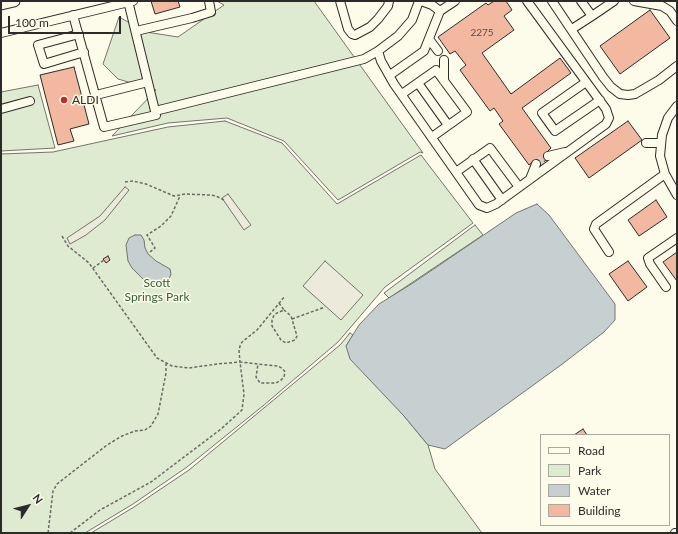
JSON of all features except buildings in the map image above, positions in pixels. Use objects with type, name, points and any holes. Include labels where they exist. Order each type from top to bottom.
[{"type":"main road","points":[[1,4],[14,1]]},
{"type":"street","points":[[1,33],[130,1],[156,115],[104,127],[74,15]]},
{"type":"street","points":[[136,31],[211,12],[209,1]]},
{"type":"street","points":[[340,1],[348,29],[355,35],[370,27],[378,19],[388,6],[389,1]]},
{"type":"street","points":[[156,111],[364,59],[378,51],[398,36],[412,20],[420,1],[432,5],[440,11]]},
{"type":"street","points":[[390,75],[424,51],[440,11],[456,1]]},
{"type":"street","points":[[378,51],[381,61],[402,94],[456,172],[479,205],[487,208],[502,200],[606,124],[609,118],[606,109],[600,100],[527,1]]},
{"type":"street","points":[[552,1],[604,77],[620,94],[635,94],[659,80],[677,66]]},
{"type":"street","points":[[581,1],[592,16]]},
{"type":"street","points":[[572,29],[614,1]]},
{"type":"street","points":[[634,1],[662,6],[670,11],[677,21]]},
{"type":"street","points":[[79,34],[38,45],[44,64],[84,52]]},
{"type":"street","points":[[429,39],[438,51]]},
{"type":"street","points":[[444,60],[444,81]]},
{"type":"street","points":[[402,94],[436,70],[467,112],[432,137]]},
{"type":"street","points":[[96,95],[148,82]]},
{"type":"street","points":[[586,82],[542,113],[555,131],[600,100]]},
{"type":"street","points":[[418,83],[448,125]]},
{"type":"street","points":[[1,109],[30,101]]},
{"type":"street","points":[[677,106],[668,118],[662,135],[660,156],[665,174],[677,195]]},
{"type":"street","points":[[646,143],[661,143]]},
{"type":"street","points":[[456,172],[490,148],[519,187]]},
{"type":"street","points":[[548,156],[567,152]]},
{"type":"street","points":[[473,160],[502,200]]},
{"type":"street","points":[[530,180],[536,164]]},
{"type":"street","points":[[609,252],[594,229],[596,224],[665,174]]},
{"type":"street","points":[[666,287],[650,264],[648,258],[677,238]]},
{"type":"path","points":[[125,182],[142,182],[174,196],[185,194],[212,195],[224,200]]},
{"type":"path","points":[[150,252],[156,248],[147,235],[161,226],[171,216],[180,196]]},
{"type":"path","points":[[62,236],[68,246],[89,263],[151,351],[157,358],[166,364],[180,368],[240,362],[278,366],[285,372],[284,377],[276,383],[260,383],[256,377],[258,364]]},
{"type":"path","points":[[93,269],[104,260]]},
{"type":"path","points":[[70,533],[100,510],[151,482],[221,429],[242,410],[244,394],[240,362],[240,346],[266,319],[285,296]]},
{"type":"path","points":[[279,303],[292,319],[297,336],[295,340],[286,343],[280,340],[272,326],[272,320],[277,312],[284,310]]},
{"type":"path","points":[[292,319],[325,307]]},
{"type":"path","points":[[266,319],[272,320]]},
{"type":"path","points":[[48,533],[53,491],[57,484],[107,445],[122,436],[135,431],[145,430],[151,426],[158,414],[166,373],[166,364]]},
{"type":"green space","points":[[217,1],[314,1],[423,153],[420,152],[338,200],[284,141],[227,118],[168,123],[112,136],[156,90],[118,79],[103,64],[119,17],[146,32],[178,37],[224,5]]},
{"type":"green space","points":[[38,85],[55,148],[1,151],[1,92]]},
{"type":"green space","name":"Scott Springs Park","points":[[225,121],[282,143],[337,204],[421,155],[473,223],[385,287],[338,342],[264,405],[187,467],[133,504],[85,533],[1,533],[1,154],[53,152],[168,127]]},
{"type":"green space","points":[[475,225],[483,235],[389,298],[384,293]]},
{"type":"green space","points":[[350,333],[353,335],[346,346],[428,445],[435,469],[482,533],[91,533],[134,507],[189,470],[340,345]]},
{"type":"shaded area","points":[[125,187],[129,190],[105,220],[86,235],[70,244],[67,238],[100,216]]},
{"type":"shaded area","points":[[228,194],[251,225],[244,230],[222,198]]},
{"type":"shaded area","points":[[325,261],[363,295],[341,320],[303,286]]},
{"type":"water","points":[[537,204],[549,215],[615,304],[615,320],[604,332],[561,365],[445,449],[428,445],[404,416],[350,359],[346,346],[359,325],[379,304],[413,283],[516,213]]},
{"type":"water","points":[[135,235],[141,235],[148,254],[156,261],[170,269],[171,274],[169,279],[164,284],[155,284],[144,280],[132,268],[128,261],[126,245],[129,238]]},
{"type":"tunnel","points":[[536,164],[548,156]]},
{"type":"place","name":"ALDI","points":[[64,100]]}]
